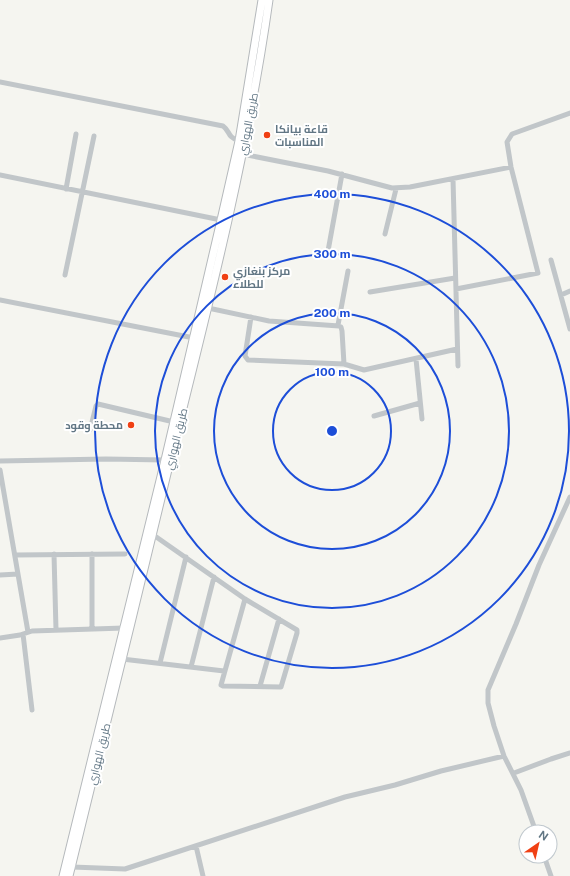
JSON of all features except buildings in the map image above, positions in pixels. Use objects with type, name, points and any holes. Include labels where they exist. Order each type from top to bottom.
[{"type":"highway","name":"طريق الهواري","points":[[63,876],[105,715],[122,659],[208,308],[242,154],[245,120],[262,0]]},
{"type":"highway","name":"طريق الهواري","points":[[69,876],[124,628],[194,338],[239,141],[261,56],[269,0]]},
{"type":"street","points":[[0,82],[223,126],[226,128],[230,136],[239,141]]},
{"type":"street","points":[[456,289],[538,273],[511,167],[507,142],[512,134],[570,112]]},
{"type":"street","points":[[66,189],[76,134]]},
{"type":"street","points":[[65,275],[94,136]]},
{"type":"street","points":[[242,154],[342,174],[396,189],[511,167]]},
{"type":"street","points":[[328,251],[342,174]]},
{"type":"street","points":[[0,175],[221,220]]},
{"type":"street","points":[[453,179],[458,366]]},
{"type":"street","points":[[385,234],[396,189]]},
{"type":"street","points":[[551,260],[570,329]]},
{"type":"street","points":[[338,325],[348,271]]},
{"type":"street","points":[[370,292],[455,278]]},
{"type":"street","points":[[561,295],[570,291]]},
{"type":"street","points":[[0,300],[194,338]]},
{"type":"street","points":[[208,308],[270,322],[338,325],[341,327],[342,331],[344,364]]},
{"type":"street","points":[[251,318],[245,356],[248,360],[344,364],[364,370],[457,349]]},
{"type":"street","points":[[416,359],[422,419]]},
{"type":"street","points":[[374,416],[420,403]]},
{"type":"street","points":[[90,430],[96,406],[98,404],[174,422]]},
{"type":"street","points":[[0,461],[100,459],[165,460]]},
{"type":"street","points":[[0,470],[28,632]]},
{"type":"street","points":[[533,824],[514,774],[504,756],[488,703],[488,690],[539,565],[570,497]]},
{"type":"street","points":[[152,534],[245,599],[296,628],[297,633],[282,686],[280,687],[222,686],[221,683],[224,671],[245,599]]},
{"type":"street","points":[[54,554],[56,630]]},
{"type":"street","points":[[92,554],[92,628]]},
{"type":"street","points":[[15,555],[125,554]]},
{"type":"street","points":[[160,663],[186,558]]},
{"type":"street","points":[[0,575],[18,574]]},
{"type":"street","points":[[192,667],[214,577]]},
{"type":"street","points":[[260,686],[279,619]]},
{"type":"street","points":[[0,638],[28,632],[92,628],[124,628]]},
{"type":"street","points":[[23,634],[32,710]]},
{"type":"street","points":[[122,659],[224,671]]},
{"type":"street","points":[[514,774],[570,753]]},
{"type":"street","points":[[72,867],[126,869],[345,797],[504,756]]},
{"type":"street","points":[[196,846],[203,876]]},
{"type":"street","points":[[547,864],[551,876]]},
{"type":"place","name":"قاعة بيانكا المناسبات","points":[[267,135]]},
{"type":"place","name":"مركز بنغازي للطلاء","points":[[225,277]]},
{"type":"place","name":"محطة وقود","points":[[131,425]]}]
